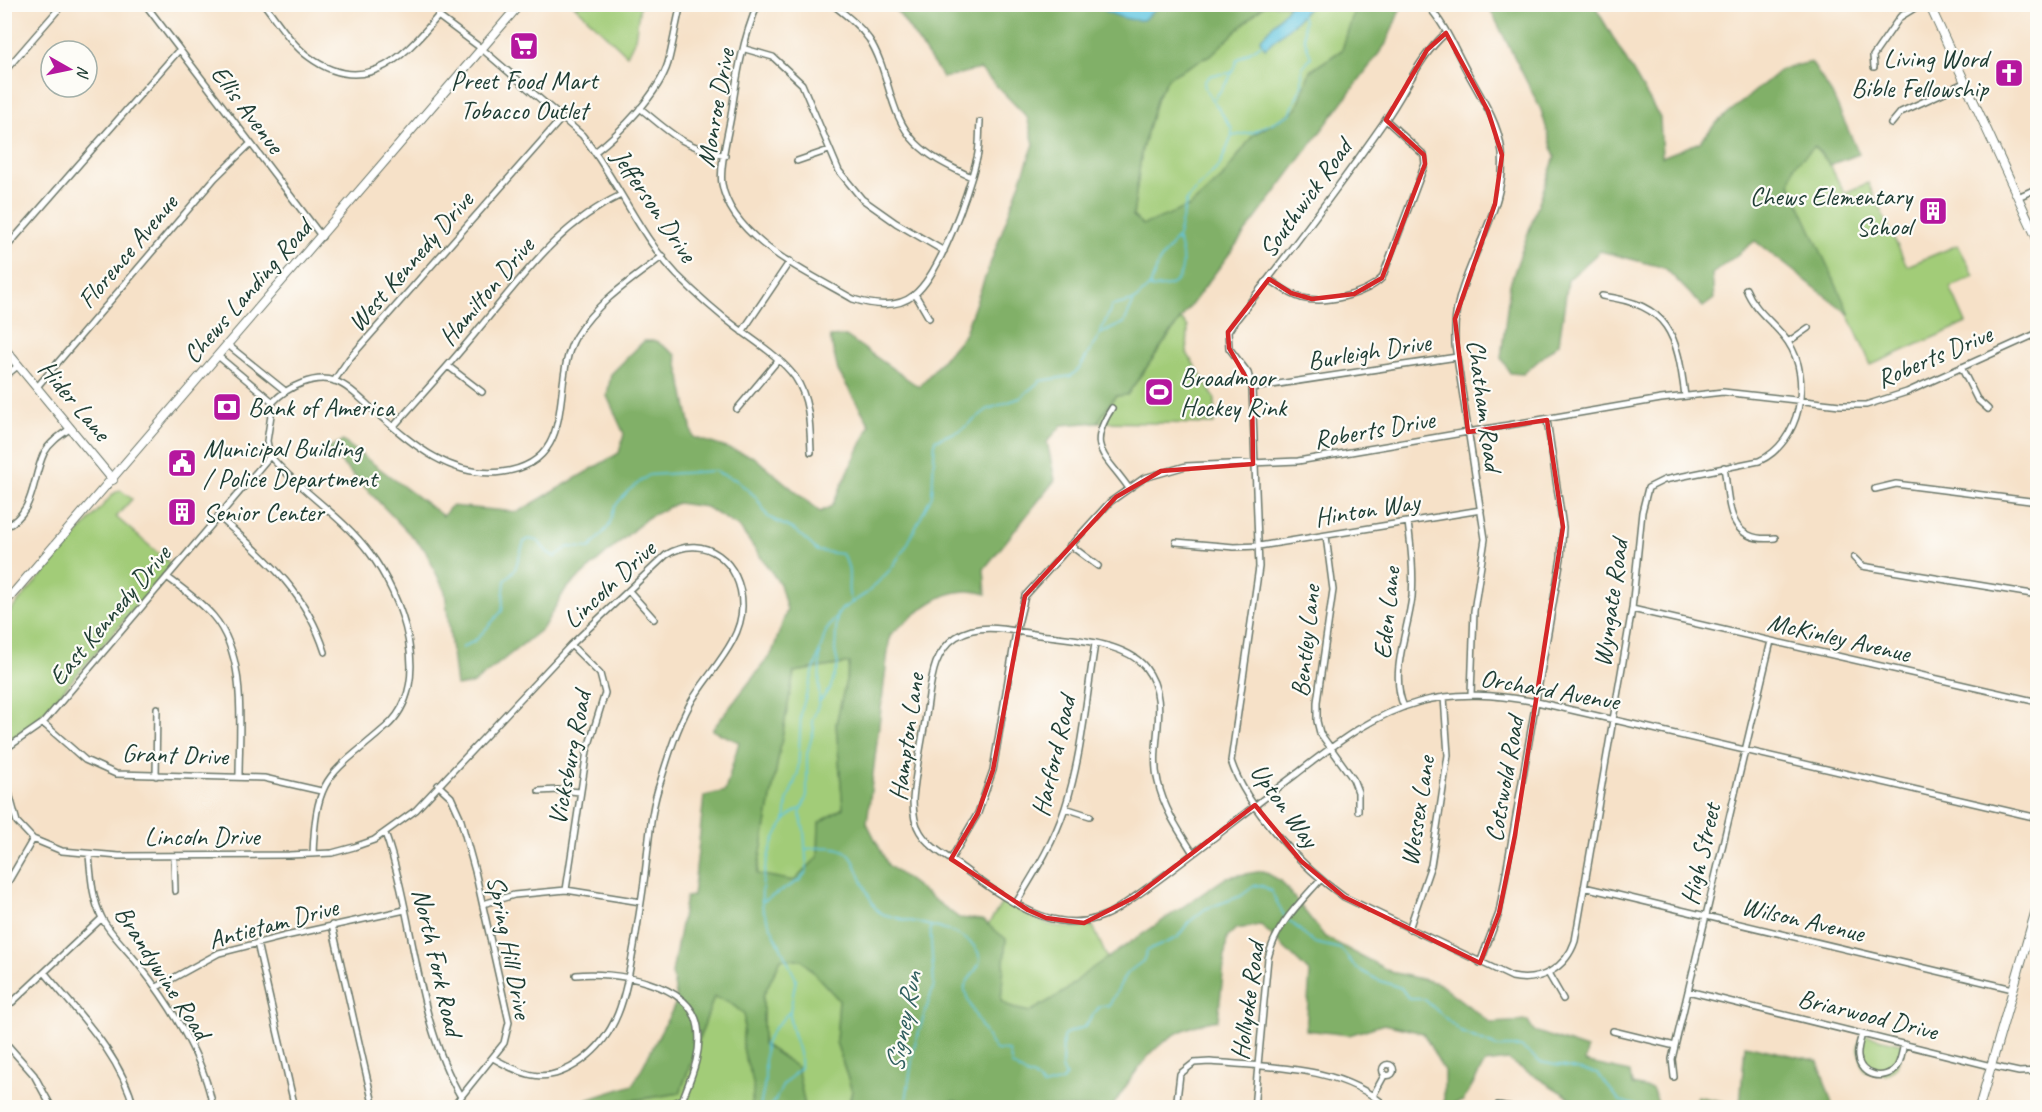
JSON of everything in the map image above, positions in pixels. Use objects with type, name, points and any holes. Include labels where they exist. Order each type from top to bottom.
[{"type":"main road","name":"Chews Landing Road","points":[[4,604],[322,237],[520,4]]},
{"type":"main road","points":[[1929,4],[2037,241]]},
{"type":"main road","name":"Hider Lane","points":[[4,348],[113,480]]},
{"type":"main road","points":[[1979,1107],[2037,903]]},
{"type":"street","points":[[4,72],[63,4]]},
{"type":"street","name":"Ellis Avenue","points":[[145,4],[322,237]]},
{"type":"street","points":[[264,4],[307,56],[340,72],[364,74],[382,69],[405,54],[448,4]]},
{"type":"street","points":[[596,152],[640,108],[668,64],[681,4]]},
{"type":"street","name":"Monroe Drive","points":[[758,4],[745,49],[722,183],[731,207],[752,235],[853,299],[866,303],[889,305],[915,294],[931,276],[944,251],[978,156],[980,122]]},
{"type":"street","points":[[832,4],[855,22],[870,40],[891,99],[904,127],[915,143],[939,161],[971,177]]},
{"type":"street","name":"Chatham Road","points":[[1426,4],[1446,33],[1488,111],[1497,130],[1502,155],[1500,184],[1495,204],[1458,303],[1455,320],[1457,357],[1485,538],[1474,611],[1471,694]]},
{"type":"street","points":[[1874,67],[1873,56],[1900,17],[1921,4]]},
{"type":"street","name":"Jefferson Drive","points":[[438,16],[482,49],[562,118],[596,152],[621,195],[677,275],[742,332],[779,359],[796,379],[804,397],[809,414],[811,452]]},
{"type":"street","name":"Southwick Road","points":[[1252,388],[1248,373],[1229,348],[1228,332],[1386,120],[1427,50],[1446,33]]},
{"type":"street","points":[[745,49],[773,57],[802,84],[838,171],[862,199],[896,224],[944,251]]},
{"type":"street","points":[[4,250],[179,50]]},
{"type":"street","points":[[1891,123],[1901,112],[1964,83]]},
{"type":"street","points":[[640,108],[691,147],[725,156]]},
{"type":"street","name":"West Kennedy Drive","points":[[334,381],[349,358],[562,118]]},
{"type":"street","points":[[1269,279],[1290,293],[1312,299],[1354,294],[1375,285],[1382,278],[1425,164],[1424,155],[1386,120]]},
{"type":"street","name":"Florence Avenue","points":[[37,387],[215,178],[250,144]]},
{"type":"street","points":[[798,161],[829,150]]},
{"type":"street","points":[[2018,197],[2037,188]]},
{"type":"street","name":"Hamilton Drive","points":[[393,427],[571,224],[621,195]]},
{"type":"street","points":[[313,854],[321,791],[335,770],[389,724],[402,706],[409,688],[411,649],[398,606],[368,551],[270,456],[267,441],[273,402],[284,390],[316,380],[334,381],[352,391],[393,427],[436,459],[471,471],[504,472],[521,467],[534,459],[557,430],[562,408],[562,385],[574,338],[589,316],[610,296],[663,256]]},
{"type":"street","points":[[742,332],[790,261]]},
{"type":"street","name":"Wyngate Road","points":[[1548,973],[1564,961],[1572,949],[1632,609],[1642,512],[1648,488],[1664,480],[1759,461],[1776,452],[1787,439],[1800,401],[1800,368],[1788,342],[1751,303],[1746,289]]},
{"type":"street","points":[[915,294],[929,318]]},
{"type":"street","points":[[1602,296],[1636,302],[1652,310],[1665,325],[1675,342],[1685,396]]},
{"type":"street","points":[[1788,342],[1808,328]]},
{"type":"street","name":"Roberts Drive","points":[[951,859],[978,813],[993,770],[1016,632],[1025,596],[1110,502],[1128,488],[1161,471],[1186,466],[1253,464],[1343,454],[1685,396],[1723,392],[1800,401],[1866,405],[1907,392],[2037,333]]},
{"type":"street","points":[[228,345],[284,390]]},
{"type":"street","points":[[218,356],[273,402]]},
{"type":"street","name":"Burleigh Drive","points":[[1252,388],[1457,357]]},
{"type":"street","points":[[736,409],[779,359]]},
{"type":"street","points":[[4,377],[19,365]]},
{"type":"street","points":[[448,366],[482,392]]},
{"type":"street","points":[[1961,367],[1977,399],[1988,409]]},
{"type":"street","name":"Upton Way","points":[[1252,388],[1253,464],[1259,546],[1258,589],[1232,761],[1237,779],[1255,805],[1320,880],[1344,897],[1480,963],[1520,979],[1531,979],[1548,973]]},
{"type":"street","points":[[1112,408],[1100,427],[1097,438],[1101,449],[1128,488]]},
{"type":"street","name":"Cotswold Road","points":[[1480,963],[1499,913],[1561,558],[1563,526],[1547,420]]},
{"type":"street","points":[[4,528],[15,523],[27,509],[44,454],[50,443],[71,428]]},
{"type":"street","name":"East Kennedy Drive","points":[[4,750],[43,723],[270,456]]},
{"type":"street","points":[[1724,468],[1732,516],[1736,526],[1750,537],[1775,538]]},
{"type":"street","points":[[1875,489],[1896,484],[2037,502]]},
{"type":"street","name":"Hinton Way","points":[[1176,542],[1234,547],[1259,546],[1481,510]]},
{"type":"street","points":[[218,516],[273,565],[296,592],[316,623],[325,652]]},
{"type":"street","name":"Eden Lane","points":[[1404,707],[1398,695],[1413,572],[1408,522]]},
{"type":"street","name":"Bentley Lane","points":[[1326,536],[1333,590],[1317,702],[1317,721],[1320,732],[1333,747],[1353,778],[1358,792],[1358,811]]},
{"type":"street","points":[[1070,545],[1098,566]]},
{"type":"street","name":"Lincoln Drive","points":[[33,840],[50,848],[89,855],[313,854],[332,853],[354,847],[385,833],[416,810],[572,645],[666,555],[678,548],[702,547],[716,552],[732,570],[740,586],[742,606],[737,632],[703,682],[678,729],[658,786],[630,977],[617,1019],[602,1042],[571,1068],[558,1074],[529,1076],[494,1058]]},
{"type":"street","points":[[1854,558],[1862,566],[2037,595]]},
{"type":"street","points":[[167,577],[213,616],[227,639],[236,668],[239,777]]},
{"type":"street","points":[[629,591],[654,619]]},
{"type":"street","name":"McKinley Avenue","points":[[1632,609],[2037,702]]},
{"type":"street","name":"Hampton Lane","points":[[951,859],[930,844],[920,833],[914,817],[914,792],[933,670],[947,645],[967,631],[978,628],[1119,649],[1144,665],[1154,682],[1161,714],[1156,752],[1157,781],[1169,815],[1193,853]]},
{"type":"street","name":"High Street","points":[[1674,1077],[1671,1059],[1772,641]]},
{"type":"street","name":"Harford Road","points":[[1016,903],[1040,863],[1065,808],[1078,749],[1095,644]]},
{"type":"street","name":"Vicksburg Road","points":[[566,890],[587,751],[605,693],[600,674],[572,645]]},
{"type":"street","name":"Orchard Avenue","points":[[951,859],[1016,903],[1046,918],[1084,923],[1112,913],[1333,747],[1378,717],[1404,707],[1444,697],[1471,694],[1537,702],[2037,818]]},
{"type":"street","name":"Wessex Lane","points":[[1409,929],[1431,865],[1441,802],[1448,755],[1444,697]]},
{"type":"street","points":[[156,776],[157,708]]},
{"type":"street","name":"Grant Drive","points":[[43,723],[85,760],[101,768],[130,777],[239,777],[288,782],[321,791]]},
{"type":"street","points":[[4,775],[17,822],[33,840],[4,889]]},
{"type":"street","name":"Spring Hill Drive","points":[[438,785],[450,797],[458,811],[483,904],[509,1022],[504,1043],[494,1058],[452,1107]]},
{"type":"street","points":[[538,791],[580,792]]},
{"type":"street","points":[[1065,808],[1090,816]]},
{"type":"street","name":"North Fork Road","points":[[385,833],[396,865],[440,1058],[461,1097]]},
{"type":"street","name":"Brandywine Road","points":[[89,855],[92,884],[102,918],[157,987],[177,1019],[195,1055],[213,1107]]},
{"type":"street","points":[[174,856],[175,891]]},
{"type":"street","name":"Hollyoke Road","points":[[1254,1107],[1268,958],[1273,939],[1282,923],[1320,880]]},
{"type":"street","name":"Wilson Avenue","points":[[1584,887],[2013,988]]},
{"type":"street","points":[[483,904],[514,895],[566,890],[641,902]]},
{"type":"street","name":"Antietam Drive","points":[[157,987],[219,954],[257,943],[405,910]]},
{"type":"street","points":[[4,1010],[102,918]]},
{"type":"street","points":[[332,926],[374,1107]]},
{"type":"street","points":[[257,943],[295,1107]]},
{"type":"street","points":[[45,973],[85,1020],[116,1066],[134,1107]]},
{"type":"street","points":[[576,975],[594,973],[630,977],[643,981],[683,1002],[694,1015],[698,1029],[699,1052],[683,1098],[671,1104],[648,1107]]},
{"type":"street","points":[[1548,973],[1563,999]]},
{"type":"street","name":"Briarwood Drive","points":[[1688,991],[1991,1066],[2019,1072],[2037,1071]]},
{"type":"street","points":[[1613,1031],[1675,1046]]},
{"type":"street","points":[[1862,1034],[1858,1048],[1859,1061],[1864,1070],[1874,1075],[1886,1075],[1898,1066],[1904,1044]]},
{"type":"street","points":[[4,1041],[34,1075],[52,1107]]},
{"type":"street","points":[[1176,1107],[1180,1074],[1191,1065],[1210,1062],[1329,1076],[1350,1082],[1374,1094],[1388,1107]]},
{"type":"street","points":[[1374,1094],[1385,1074]]},
{"type":"street","points":[[1498,1105],[1519,1107]]},
{"type":"highlighted area","points":[[1446,33],[1488,111],[1502,155],[1495,204],[1455,319],[1468,432],[1547,420],[1563,527],[1515,835],[1499,913],[1480,963],[1344,897],[1301,861],[1255,805],[1135,897],[1084,923],[1046,918],[1028,910],[951,859],[978,813],[993,770],[1025,596],[1116,497],[1161,471],[1253,464],[1252,388],[1229,348],[1228,332],[1269,279],[1291,293],[1312,299],[1354,294],[1382,278],[1425,164],[1424,155],[1386,120],[1427,50]]},
{"type":"green space","points":[[574,5],[640,5],[635,39],[627,55]]},
{"type":"green space","points":[[893,5],[1264,5],[1212,54],[1169,77],[1157,97],[1142,149],[1133,216],[1143,225],[1190,206],[1222,178],[1253,135],[1297,109],[1310,71],[1342,50],[1356,5],[1402,5],[1386,44],[1177,324],[1127,395],[1115,396],[1098,422],[1062,425],[1047,442],[1055,480],[984,569],[986,594],[972,591],[946,595],[923,608],[890,635],[867,823],[888,865],[959,918],[982,920],[1006,939],[1001,1001],[1012,1008],[1030,1012],[1064,992],[1088,971],[1227,877],[1263,871],[1281,881],[1325,937],[1391,972],[1438,983],[1491,1023],[1528,1021],[1534,1031],[1587,1049],[1585,1062],[1630,1072],[1632,1085],[1652,1089],[1660,1107],[1575,1107],[1574,1100],[1508,1060],[1485,1063],[1463,1101],[1444,1106],[1444,1071],[1423,1033],[1384,1024],[1349,1035],[1306,1030],[1310,973],[1261,925],[1236,929],[1227,937],[1218,1020],[1198,1024],[1181,1031],[1154,1050],[1112,1107],[976,1108],[952,1100],[951,1107],[848,1107],[852,1091],[836,1042],[839,1000],[802,960],[781,959],[763,996],[763,1044],[797,1067],[805,1107],[750,1107],[753,1082],[743,1047],[744,1014],[729,1002],[714,997],[680,1093],[588,1107],[564,1107],[633,1085],[677,1001],[672,973],[686,897],[693,896],[704,796],[725,791],[739,742],[712,730],[772,653],[787,610],[780,584],[739,527],[706,507],[677,503],[647,518],[565,590],[543,628],[473,684],[456,686],[445,592],[425,550],[327,448],[343,441],[443,516],[451,506],[518,512],[619,453],[624,434],[607,396],[611,374],[644,341],[656,341],[676,355],[693,437],[754,457],[820,512],[832,506],[870,425],[838,371],[830,337],[846,336],[919,387],[964,335],[1034,144],[1027,117],[980,69],[943,78]],"holes":[[[850,663],[836,724],[843,808],[819,823],[818,857],[794,881],[757,874],[794,672]]]},
{"type":"green space","points":[[1264,5],[1290,5],[1285,14],[1293,24],[1311,5],[1356,5],[1342,50],[1310,71],[1297,109],[1253,135],[1222,178],[1190,206],[1143,226],[1133,217],[1142,149],[1157,97],[1169,77],[1212,54]]},
{"type":"green space","points":[[1488,5],[1597,5],[1597,10],[1660,118],[1662,157],[1700,142],[1715,124],[1782,69],[1811,62],[1832,94],[1859,154],[1830,165],[1815,146],[1794,166],[1790,184],[1850,315],[1755,241],[1712,274],[1714,299],[1703,307],[1665,268],[1600,251],[1568,280],[1559,343],[1523,374],[1510,373],[1501,358],[1510,284],[1555,157],[1541,110]]},
{"type":"green space","points":[[1815,146],[1830,165],[1844,193],[1868,183],[1907,266],[1958,245],[1974,276],[1950,287],[1966,323],[1871,365],[1790,184],[1794,166]]},
{"type":"green space","points":[[1181,319],[1188,327],[1187,353],[1215,399],[1214,424],[1098,422],[1115,396],[1127,395]]},
{"type":"green space","points":[[120,490],[132,499],[116,517],[172,565],[35,723],[5,743],[5,617],[113,494]]},
{"type":"green space","points":[[850,663],[836,724],[843,808],[819,823],[818,857],[794,881],[757,874],[794,672]]},
{"type":"green space","points":[[1003,901],[1036,919],[1056,926],[1093,926],[1107,958],[1064,992],[1030,1012],[1012,1008],[1001,1001],[1006,939],[988,925]]},
{"type":"green space","points":[[781,959],[802,960],[839,1000],[836,1042],[852,1091],[848,1107],[805,1107],[797,1067],[763,1044],[763,996]]},
{"type":"green space","points":[[714,997],[729,1002],[744,1014],[743,1047],[754,1088],[750,1107],[588,1108],[680,1093]]},
{"type":"green space","points":[[1862,1034],[1904,1044],[1897,1066],[1886,1075],[1864,1070],[1858,1048]]},
{"type":"green space","points":[[1745,1045],[1818,1061],[1833,1107],[1692,1107],[1697,1096],[1740,1105]]},
{"type":"water","points":[[1097,5],[1154,5],[1155,10],[1143,20],[1137,20],[1113,14]]},
{"type":"water","points":[[1290,5],[1311,5],[1265,48],[1260,40]]},
{"type":"waterway","points":[[1233,136],[1254,132],[1290,114],[1302,84],[1302,68],[1311,57],[1304,38],[1304,20],[1301,14]]},
{"type":"waterway","points":[[1215,98],[1229,79],[1237,60],[1263,43]]},
{"type":"waterway","points":[[785,822],[787,802],[798,773],[801,712],[826,631],[842,609],[867,593],[890,570],[907,545],[932,495],[935,440],[961,430],[988,409],[1020,398],[1040,381],[1071,376],[1079,369],[1100,334],[1124,323],[1134,301],[1150,286],[1159,262],[1178,236],[1187,199],[1220,165],[1232,136],[1232,129],[1205,88],[1204,82],[1211,75],[1231,73]]},
{"type":"waterway","points":[[1149,288],[1168,286],[1178,278],[1182,258],[1177,239]]},
{"type":"waterway","points":[[1100,333],[1112,306],[1133,301]]},
{"type":"waterway","points":[[462,648],[477,639],[502,611],[505,581],[515,569],[524,542],[529,539],[538,541],[547,552],[555,557],[568,547],[590,548],[609,526],[615,506],[628,491],[649,475],[714,471],[736,480],[756,497],[768,517],[796,531],[818,551],[842,554],[848,568],[852,602]]},
{"type":"waterway","points":[[819,702],[830,689],[838,665],[835,651],[837,614]]},
{"type":"waterway","points":[[762,902],[800,880],[807,871],[804,830],[800,814],[807,795],[807,754],[814,729],[812,721],[819,703],[820,650]]},
{"type":"waterway","points":[[760,1108],[765,1081],[765,1044],[772,1031],[790,1011],[796,979],[763,910],[762,885],[775,838],[790,815],[800,809]]},
{"type":"waterway","points":[[806,849],[824,847],[845,851],[856,865],[864,887],[881,913],[940,928],[968,941],[977,950],[980,961],[965,986],[977,1018],[996,1050],[1009,1051],[1012,1065],[1028,1076],[1033,1076],[1043,1086],[1062,1081],[1066,1076],[1062,1068],[1063,1037],[1067,1033],[1084,1027],[1100,1006],[1109,1006],[1126,974],[1143,961],[1147,951],[1177,938],[1188,923],[1205,909],[1241,896],[1254,886],[1261,885],[1271,891],[1285,917]]},
{"type":"waterway","points":[[1288,920],[1315,943],[1341,949],[1356,968],[1378,980],[1401,988],[1409,999],[1424,999],[1461,1032],[1497,1047],[1521,1047],[1540,1062],[1597,1073],[1620,1101],[1645,1108]]},
{"type":"waterway","name":"Signey Run","points":[[905,1108],[914,1047],[934,985],[930,926]]},
{"type":"waterway","points":[[768,1108],[783,1085],[800,1068],[790,1012]]},
{"type":"place","name":"Preet Food Mart Tobacco Outlet","points":[[524,46]]},
{"type":"place","name":"Living Word Bible Fellowship","points":[[2009,73]]},
{"type":"place","name":"Chews Elementary School","points":[[1933,211]]},
{"type":"place","name":"Broadmoor Hockey Rink","points":[[1159,392]]},
{"type":"place","name":"Bank of America","points":[[227,407]]},
{"type":"place","name":"Municipal Building / Police Department","points":[[182,463]]},
{"type":"place","name":"Senior Center","points":[[182,512]]}]
